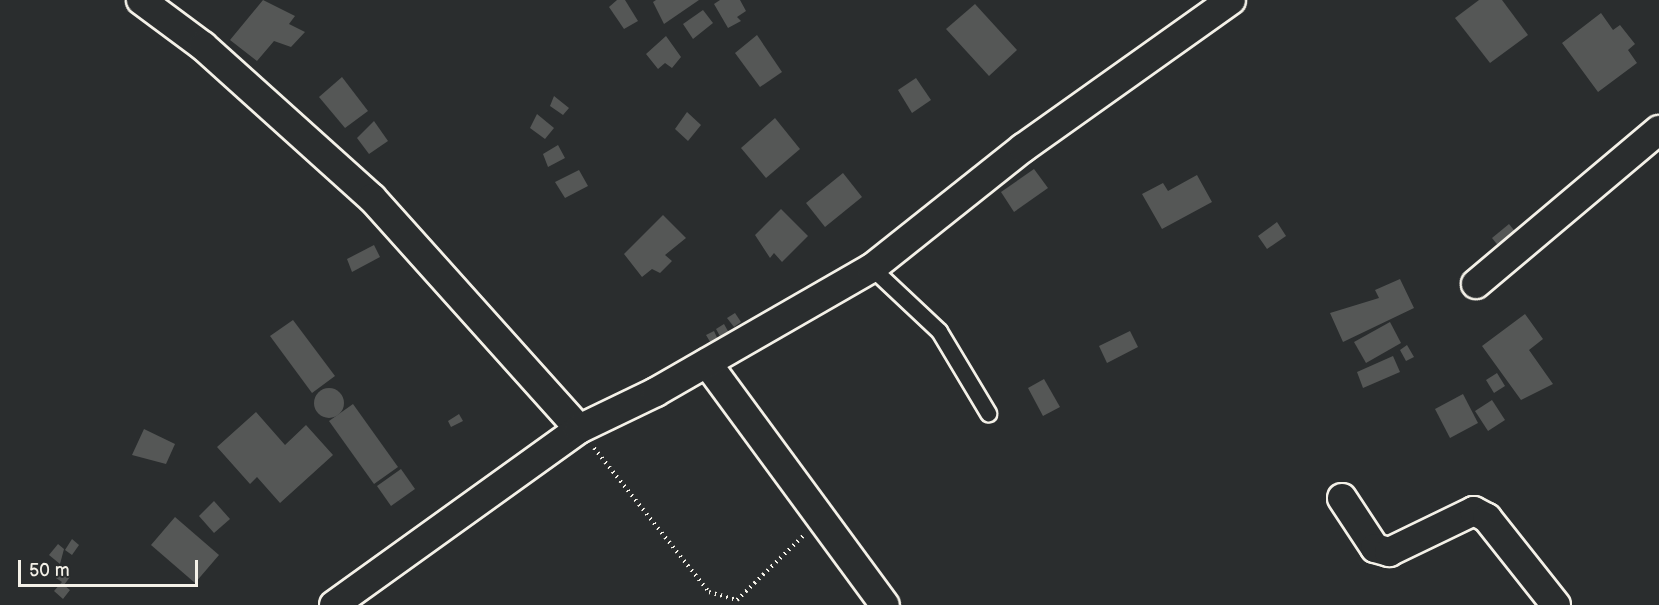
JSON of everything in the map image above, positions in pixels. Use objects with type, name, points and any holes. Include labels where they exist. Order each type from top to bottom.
[{"type":"street","points":[[141,0],[203,46],[372,198],[579,429]]},
{"type":"street","points":[[334,605],[579,429],[707,363],[872,268],[1023,148],[1231,0]]},
{"type":"street","points":[[1476,284],[1659,130]]},
{"type":"street","points":[[707,363],[885,605]]},
{"type":"street","points":[[1342,498],[1375,548],[1389,552],[1460,515],[1480,514],[1556,605]]},
{"type":"lane","points":[[872,268],[939,331],[988,413]]},
{"type":"path","points":[[579,429],[709,592],[737,600],[822,517]]},
{"type":"building","points":[[263,0],[295,16],[289,24],[305,32],[291,47],[274,41],[257,61],[230,40]]},
{"type":"building","points":[[617,0],[625,0],[638,21],[624,29],[609,7]]},
{"type":"building","points":[[656,0],[699,0],[664,24],[653,2]]},
{"type":"building","points":[[720,0],[740,0],[746,11],[737,17],[741,21],[728,28],[714,4]]},
{"type":"building","points":[[1479,0],[1502,0],[1528,35],[1490,63],[1455,18]]},
{"type":"building","points":[[975,4],[1017,50],[989,76],[946,29]]},
{"type":"building","points":[[703,10],[713,23],[693,39],[683,24]]},
{"type":"building","points":[[1601,13],[1613,30],[1620,25],[1635,44],[1628,50],[1637,63],[1598,92],[1562,43]]},
{"type":"building","points":[[757,35],[782,72],[760,87],[735,53]]},
{"type":"building","points":[[666,36],[681,57],[672,68],[665,63],[658,69],[646,54]]},
{"type":"building","points":[[342,77],[368,111],[345,128],[319,97]]},
{"type":"building","points":[[916,78],[931,100],[912,113],[898,90]]},
{"type":"building","points":[[554,96],[569,108],[563,115],[550,106]]},
{"type":"building","points":[[687,112],[701,125],[688,141],[675,129]]},
{"type":"building","points":[[537,114],[554,128],[545,139],[530,128]]},
{"type":"building","points":[[775,118],[800,149],[766,178],[741,148]]},
{"type":"building","points":[[374,121],[388,141],[369,154],[357,138]]},
{"type":"building","points":[[558,145],[565,158],[548,167],[543,154]]},
{"type":"building","points":[[1034,169],[1048,188],[1014,212],[1001,192]]},
{"type":"building","points":[[579,170],[588,186],[565,198],[555,182]]},
{"type":"building","points":[[843,173],[862,197],[825,227],[806,203]]},
{"type":"building","points":[[1197,175],[1212,202],[1162,229],[1142,194],[1163,183],[1168,191]]},
{"type":"building","points":[[781,209],[808,236],[782,262],[774,253],[770,258],[755,235]]},
{"type":"building","points":[[663,215],[686,238],[665,255],[672,261],[660,273],[652,269],[642,277],[624,254]]},
{"type":"building","points":[[1277,222],[1286,236],[1267,249],[1258,236]]},
{"type":"building","points":[[1509,224],[1517,234],[1500,248],[1492,238]]},
{"type":"building","points":[[374,245],[380,257],[352,272],[347,259]]},
{"type":"building","points":[[1400,279],[1414,308],[1343,342],[1330,313],[1379,298],[1375,290]]},
{"type":"building","points":[[735,313],[741,322],[734,327],[727,318]]},
{"type":"building","points":[[1525,314],[1543,339],[1529,350],[1553,384],[1521,400],[1482,346]]},
{"type":"building","points":[[293,320],[335,376],[312,393],[270,336]]},
{"type":"building","points":[[1390,322],[1401,343],[1366,363],[1354,342]]},
{"type":"building","points":[[724,324],[729,333],[721,338],[716,329]]},
{"type":"building","points":[[714,331],[719,342],[712,345],[706,335]]},
{"type":"building","points":[[1130,331],[1138,347],[1107,363],[1099,346]]},
{"type":"building","points":[[1407,345],[1414,357],[1406,361],[1400,350]]},
{"type":"building","points":[[1393,356],[1400,372],[1363,388],[1357,372]]},
{"type":"building","points":[[1497,373],[1505,386],[1494,393],[1486,380]]},
{"type":"building","points":[[1044,379],[1060,407],[1043,416],[1028,388]]},
{"type":"building","points":[[329,388],[339,393],[344,403],[339,413],[329,418],[319,413],[314,403],[319,393]]},
{"type":"building","points":[[1463,394],[1478,423],[1450,438],[1435,409]]},
{"type":"building","points":[[1492,400],[1505,420],[1488,431],[1475,411]]},
{"type":"building","points":[[353,404],[398,467],[374,484],[329,421]]},
{"type":"building","points":[[256,412],[285,445],[306,425],[333,455],[280,503],[257,477],[250,484],[217,447]]},
{"type":"building","points":[[459,414],[463,421],[451,427],[448,421]]},
{"type":"building","points":[[144,429],[175,444],[166,464],[132,455]]},
{"type":"building","points":[[401,469],[415,489],[391,506],[377,486]]},
{"type":"building","points":[[214,501],[230,519],[214,533],[199,516]]},
{"type":"building","points":[[175,517],[219,555],[195,583],[151,545]]},
{"type":"building","points":[[72,539],[79,545],[72,555],[65,550]]},
{"type":"building","points":[[58,544],[64,549],[60,564],[49,555]]},
{"type":"building","points":[[61,570],[70,577],[64,585],[70,590],[63,599],[54,591],[62,582],[56,578]]}]
